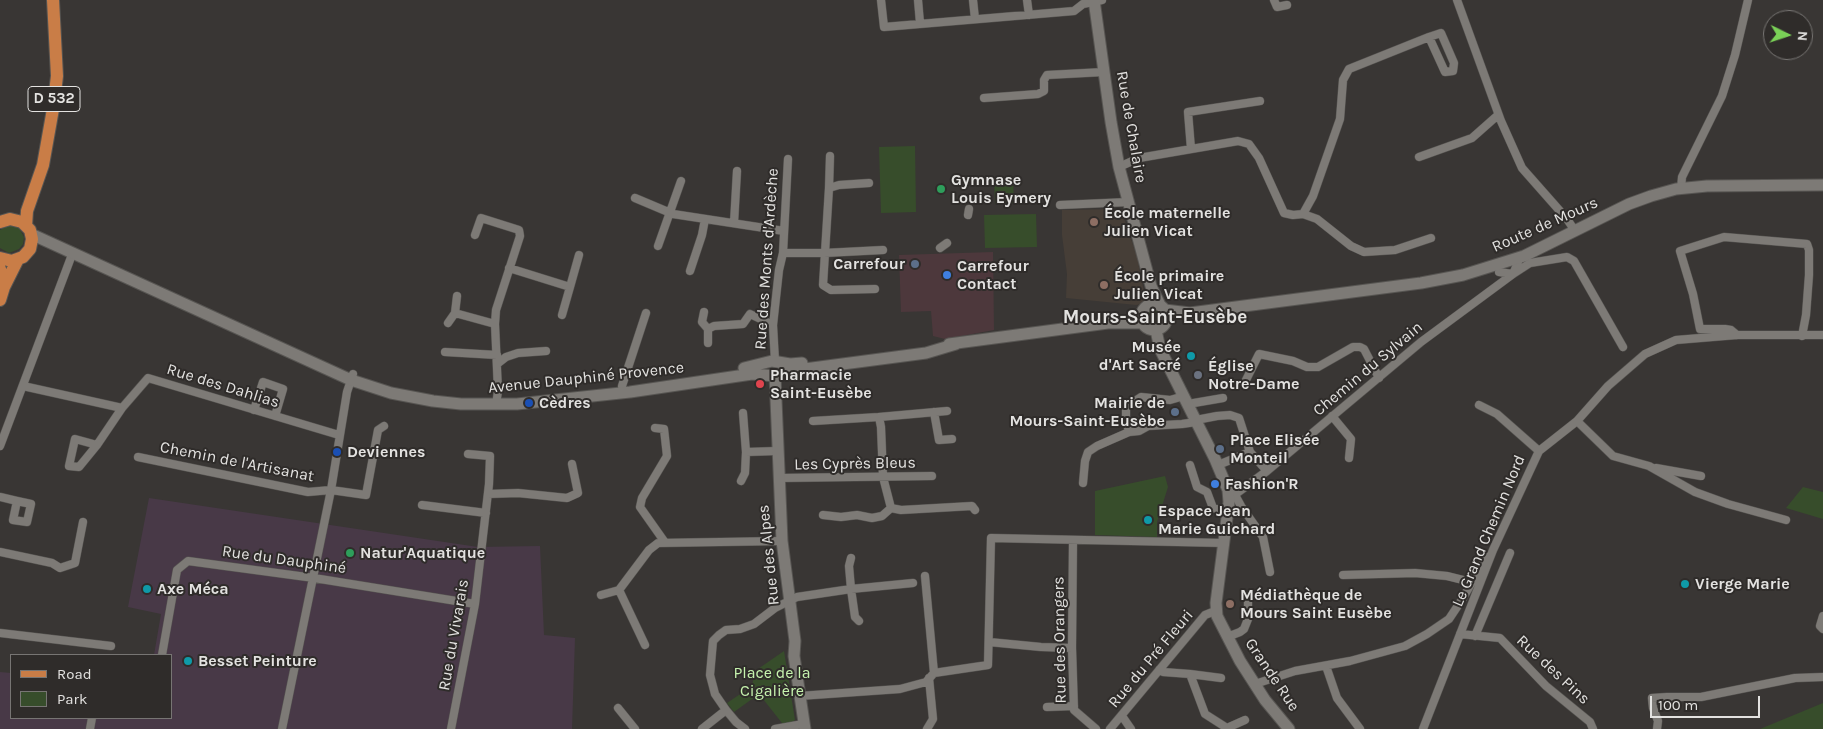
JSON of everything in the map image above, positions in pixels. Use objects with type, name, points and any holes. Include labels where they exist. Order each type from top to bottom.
[{"type":"main road","name":"D 532","points":[[29,230],[26,218],[31,196],[43,165],[54,109],[57,49],[53,0]]},
{"type":"main road","name":"Rue de Chalaire","points":[[1097,1],[1104,72],[1119,167],[1151,286],[1162,307]]},
{"type":"main road","name":"Route de Mours","points":[[1161,327],[1190,313],[1421,282],[1496,269],[1523,259],[1629,204],[1651,196],[1681,189],[1718,186],[1823,185]]},
{"type":"main road","name":"D 532","points":[[5,220],[31,196]]},
{"type":"main road","points":[[0,300],[4,287],[18,260],[30,248],[29,230],[16,219],[5,220]]},
{"type":"main road","name":"Avenue Dauphiné Provence","points":[[29,230],[55,244],[240,328],[270,344],[382,390],[411,398],[461,404],[529,403],[630,392],[752,374],[796,363],[916,347],[956,344],[1108,323],[1144,314]]},
{"type":"main road","points":[[30,248],[55,244]]},
{"type":"main road","points":[[0,258],[18,260]]},
{"type":"main road","points":[[0,268],[4,287]]},
{"type":"main road","name":"Rue de Chalaire","points":[[1144,314],[1151,286]]},
{"type":"main road","points":[[1152,304],[1162,307],[1167,314],[1161,327],[1148,328],[1144,314],[1152,304]]},
{"type":"main road","name":"Route de Mours","points":[[1162,307],[1190,313]]},
{"type":"main road","name":"Grande Rue","points":[[1161,327],[1160,349],[1232,496],[1228,512],[1216,611],[1240,661],[1265,700],[1289,729]]},
{"type":"main road","name":"Avenue Dauphiné Provence","points":[[497,402],[732,370],[774,368]]},
{"type":"main road","name":"Rue des Alpes","points":[[774,368],[782,541],[795,641],[794,656],[804,727]]},
{"type":"street","points":[[881,0],[884,27],[1074,11],[1083,4],[1097,1]]},
{"type":"street","points":[[918,0],[920,23]]},
{"type":"street","points":[[973,0],[975,19]]},
{"type":"street","points":[[1027,0],[1029,14]]},
{"type":"street","points":[[1274,0],[1277,7],[1287,5]]},
{"type":"street","points":[[1457,0],[1498,115],[1522,168],[1567,219],[1575,231]]},
{"type":"street","points":[[1681,189],[1682,177],[1722,96],[1735,55],[1748,0]]},
{"type":"street","points":[[1303,214],[1313,196],[1340,119],[1344,80],[1349,69],[1429,37],[1441,33],[1454,62],[1453,71],[1445,72],[1429,37]]},
{"type":"street","points":[[984,98],[1038,94],[1044,91],[1044,80],[1048,76],[1104,72]]},
{"type":"street","points":[[1192,149],[1188,112],[1260,102]]},
{"type":"street","points":[[1419,157],[1472,138],[1498,115]]},
{"type":"street","points":[[1119,167],[1139,158],[1238,141],[1249,144],[1259,158],[1284,213],[1293,215],[1303,214],[1317,219],[1351,246],[1364,252],[1395,250],[1431,238]]},
{"type":"street","points":[[830,156],[824,285],[831,290],[875,289]]},
{"type":"street","name":"Rue des Monts d'Ardèche","points":[[774,368],[773,325],[779,270],[783,253],[788,159]]},
{"type":"street","points":[[734,224],[737,171]]},
{"type":"street","points":[[658,246],[681,181]]},
{"type":"street","points":[[830,188],[839,185],[869,183]]},
{"type":"street","points":[[636,198],[669,212],[784,232]]},
{"type":"street","points":[[1060,205],[1129,202]]},
{"type":"street","points":[[476,235],[481,218],[519,230],[520,236],[496,310],[497,402]]},
{"type":"street","points":[[690,271],[702,235],[705,219]]},
{"type":"street","points":[[1737,335],[1731,330],[1725,329],[1700,329],[1693,294],[1680,252],[1724,237],[1807,244],[1809,250],[1809,275],[1806,315],[1802,336]]},
{"type":"street","points":[[940,248],[947,243]]},
{"type":"street","points":[[783,253],[883,250]]},
{"type":"street","points":[[0,446],[73,252]]},
{"type":"street","points":[[562,315],[580,255]]},
{"type":"street","points":[[1496,269],[1513,274],[1518,262],[1523,259],[1567,257],[1574,261],[1623,347]]},
{"type":"street","name":"Chemin du Sylvain","points":[[1232,496],[1267,471],[1421,342],[1513,274],[1523,259]]},
{"type":"street","points":[[509,268],[570,287]]},
{"type":"street","points":[[1496,269],[1500,284]]},
{"type":"street","points":[[448,323],[455,313],[457,296]]},
{"type":"street","points":[[704,312],[702,322],[708,329],[708,343]]},
{"type":"street","points":[[455,313],[495,324]]},
{"type":"street","points":[[622,386],[646,313]]},
{"type":"street","points":[[708,329],[714,326],[742,324],[750,314],[773,325]]},
{"type":"street","name":"Le Grand Chemin Nord","points":[[1424,729],[1491,555],[1539,451],[1577,420],[1608,386],[1645,354],[1676,340],[1737,335],[1823,335]]},
{"type":"street","points":[[1245,382],[1259,354],[1293,361],[1307,367],[1318,367],[1352,347],[1364,349],[1379,378]]},
{"type":"street","points":[[498,364],[506,357],[518,353],[546,351]]},
{"type":"street","points":[[445,352],[497,355]]},
{"type":"street","name":"Chemin de l'Artisanat","points":[[282,729],[314,578],[352,377]]},
{"type":"street","name":"Rue des Dahlias","points":[[122,408],[148,378],[340,435]]},
{"type":"street","points":[[254,410],[263,382],[283,389],[275,416]]},
{"type":"street","points":[[23,386],[122,408],[97,445]]},
{"type":"street","points":[[1129,432],[1126,407],[1142,397],[1170,400],[1223,398]]},
{"type":"street","points":[[1479,405],[1497,414],[1539,451]]},
{"type":"street","points":[[813,421],[947,411]]},
{"type":"street","points":[[741,481],[745,473],[746,452],[744,412]]},
{"type":"street","points":[[934,412],[939,440],[952,439]]},
{"type":"street","points":[[1083,483],[1085,461],[1088,452],[1097,446],[1148,426],[1196,421],[1217,416],[1239,418],[1250,452],[1267,471]]},
{"type":"street","points":[[1332,416],[1351,439],[1349,458]]},
{"type":"street","points":[[879,417],[883,477],[891,508]]},
{"type":"street","points":[[1577,420],[1613,456],[1649,466],[1701,476]]},
{"type":"street","points":[[331,490],[366,495],[378,430],[384,426]]},
{"type":"street","points":[[655,428],[664,429],[667,456],[642,498],[640,507],[664,542]]},
{"type":"street","points":[[746,452],[778,452]]},
{"type":"street","points":[[1218,465],[1250,452]]},
{"type":"street","name":"Rue du Vivarais","points":[[451,729],[475,604],[488,494],[490,456],[468,454]]},
{"type":"street","name":"Chemin de l'Artisanat","points":[[138,457],[308,492],[331,490]]},
{"type":"street","points":[[488,494],[518,493],[567,498],[578,493],[572,464]]},
{"type":"street","points":[[1190,466],[1197,488],[1207,492],[1213,508],[1228,512]]},
{"type":"street","points":[[1649,466],[1695,492],[1728,504],[1786,520]]},
{"type":"street","name":"Les Cyprès Bleus","points":[[778,478],[932,476]]},
{"type":"street","points":[[1232,496],[1263,537],[1270,572]]},
{"type":"street","points":[[0,497],[17,500]]},
{"type":"street","points":[[422,505],[486,513]]},
{"type":"street","points":[[891,508],[901,510],[972,506],[975,510]]},
{"type":"street","points":[[823,515],[841,517],[857,515],[872,518],[882,516],[891,508]]},
{"type":"street","points":[[0,552],[52,563],[60,568],[75,563],[82,522]]},
{"type":"street","points":[[799,696],[900,689],[926,682],[932,676],[988,665],[991,538],[1224,543]]},
{"type":"street","name":"Rue des Orangers","points":[[1073,540],[1072,648],[1074,710],[1096,729]]},
{"type":"street","points":[[600,595],[619,590],[649,550],[658,542],[782,541]]},
{"type":"street","points":[[1475,636],[1510,553]]},
{"type":"street","points":[[1255,684],[1295,671],[1326,666],[1405,646],[1427,634],[1449,619],[1484,561],[1491,555]]},
{"type":"street","points":[[850,558],[851,589],[855,617],[859,622]]},
{"type":"street","name":"Rue du Dauphiné","points":[[162,654],[176,570],[188,560],[475,604]]},
{"type":"street","points":[[1343,574],[1416,573],[1447,576],[1471,582]]},
{"type":"street","points":[[925,576],[934,719],[927,729]]},
{"type":"street","points":[[745,729],[736,722],[715,694],[710,675],[714,641],[719,635],[726,630],[740,629],[754,624],[789,600],[797,597],[913,583]]},
{"type":"street","points":[[619,590],[645,645]]},
{"type":"street","points":[[1227,637],[1244,629],[1248,619],[1248,601]]},
{"type":"street","name":"Rue du Pré Fleuri","points":[[1110,729],[1205,615],[1216,611]]},
{"type":"street","points":[[1823,616],[1820,626],[1823,629]]},
{"type":"street","points":[[0,633],[111,646]]},
{"type":"street","name":"Rue des Pins","points":[[1460,634],[1500,638],[1546,686],[1590,722],[1593,729]]},
{"type":"street","points":[[989,642],[1072,648]]},
{"type":"street","points":[[1326,666],[1337,698],[1360,729]]},
{"type":"street","points":[[1159,670],[1221,678]]},
{"type":"street","points":[[1190,674],[1206,714],[1227,728],[1246,720]]},
{"type":"street","points":[[1657,729],[1658,721],[1653,708],[1652,698],[1667,696],[1701,697],[1795,678],[1823,677]]},
{"type":"street","points":[[1047,707],[1074,706]]},
{"type":"street","points":[[618,708],[635,729]]},
{"type":"street","points":[[702,729],[726,710]]},
{"type":"street","points":[[1122,716],[1131,729]]},
{"type":"street","points":[[775,729],[804,727]]},
{"type":"shaded area","points":[[1121,209],[1137,257],[1145,297],[1141,304],[1066,298],[1067,274],[1062,235],[1062,210]]},
{"type":"shaded area","points":[[993,252],[994,330],[945,339],[933,336],[931,311],[901,312],[899,255]]},
{"type":"shaded area","points":[[149,498],[478,547],[540,546],[544,635],[575,638],[572,729],[0,729],[0,672],[10,673],[10,719],[172,719],[172,654],[154,654],[161,614],[128,607]]},
{"type":"green space","points":[[915,146],[916,212],[881,213],[879,147]]},
{"type":"green space","points":[[994,179],[1013,179],[1014,203],[995,204]]},
{"type":"green space","points":[[1036,214],[1037,247],[985,248],[984,215]]},
{"type":"green space","points":[[9,225],[19,228],[24,237],[23,244],[19,249],[9,253],[0,248],[0,230]]},
{"type":"green space","points":[[1154,310],[1159,312],[1161,317],[1159,322],[1154,324],[1149,322],[1147,317],[1149,312]]},
{"type":"green space","points":[[1165,476],[1168,487],[1157,522],[1157,537],[1095,535],[1095,491]]},
{"type":"green space","points":[[1803,487],[1823,492],[1823,519],[1786,508]]},
{"type":"green space","name":"Place de la Cigalière","points":[[784,651],[795,720],[791,723],[782,723],[759,694],[734,712],[727,703],[752,686],[755,671]]},
{"type":"green space","points":[[1823,703],[1823,729],[1760,729]]},
{"type":"place","name":"Gymnase Louis Eymery","points":[[941,189]]},
{"type":"place","name":"École maternelle Julien Vicat","points":[[1094,222]]},
{"type":"place","name":"Carrefour","points":[[915,264]]},
{"type":"place","name":"Carrefour Contact","points":[[947,275]]},
{"type":"place","name":"École primaire Julien Vicat","points":[[1104,285]]},
{"type":"place","name":"Musée d'Art Sacré","points":[[1191,356]]},
{"type":"place","name":"Église Notre-Dame","points":[[1198,375]]},
{"type":"place","name":"Pharmacie Saint-Eusèbe","points":[[760,384]]},
{"type":"place","name":"Cèdres","points":[[529,403]]},
{"type":"place","name":"Mairie de Mours-Saint-Eusèbe","points":[[1175,412]]},
{"type":"place","name":"Place Elisée Monteil","points":[[1220,449]]},
{"type":"place","name":"Deviennes","points":[[337,452]]},
{"type":"place","name":"Fashion'R","points":[[1215,484]]},
{"type":"place","name":"Espace Jean Marie Guichard","points":[[1148,520]]},
{"type":"place","name":"Natur'Aquatique","points":[[350,553]]},
{"type":"place","name":"Vierge Marie","points":[[1685,584]]},
{"type":"place","name":"Axe Méca","points":[[147,589]]},
{"type":"place","name":"Médiathèque de Mours Saint Eusèbe","points":[[1230,604]]},
{"type":"place","name":"Besset Peinture","points":[[188,661]]},
{"type":"district","name":"Mours-Saint-Eusèbe","points":[[1155,318]]}]
